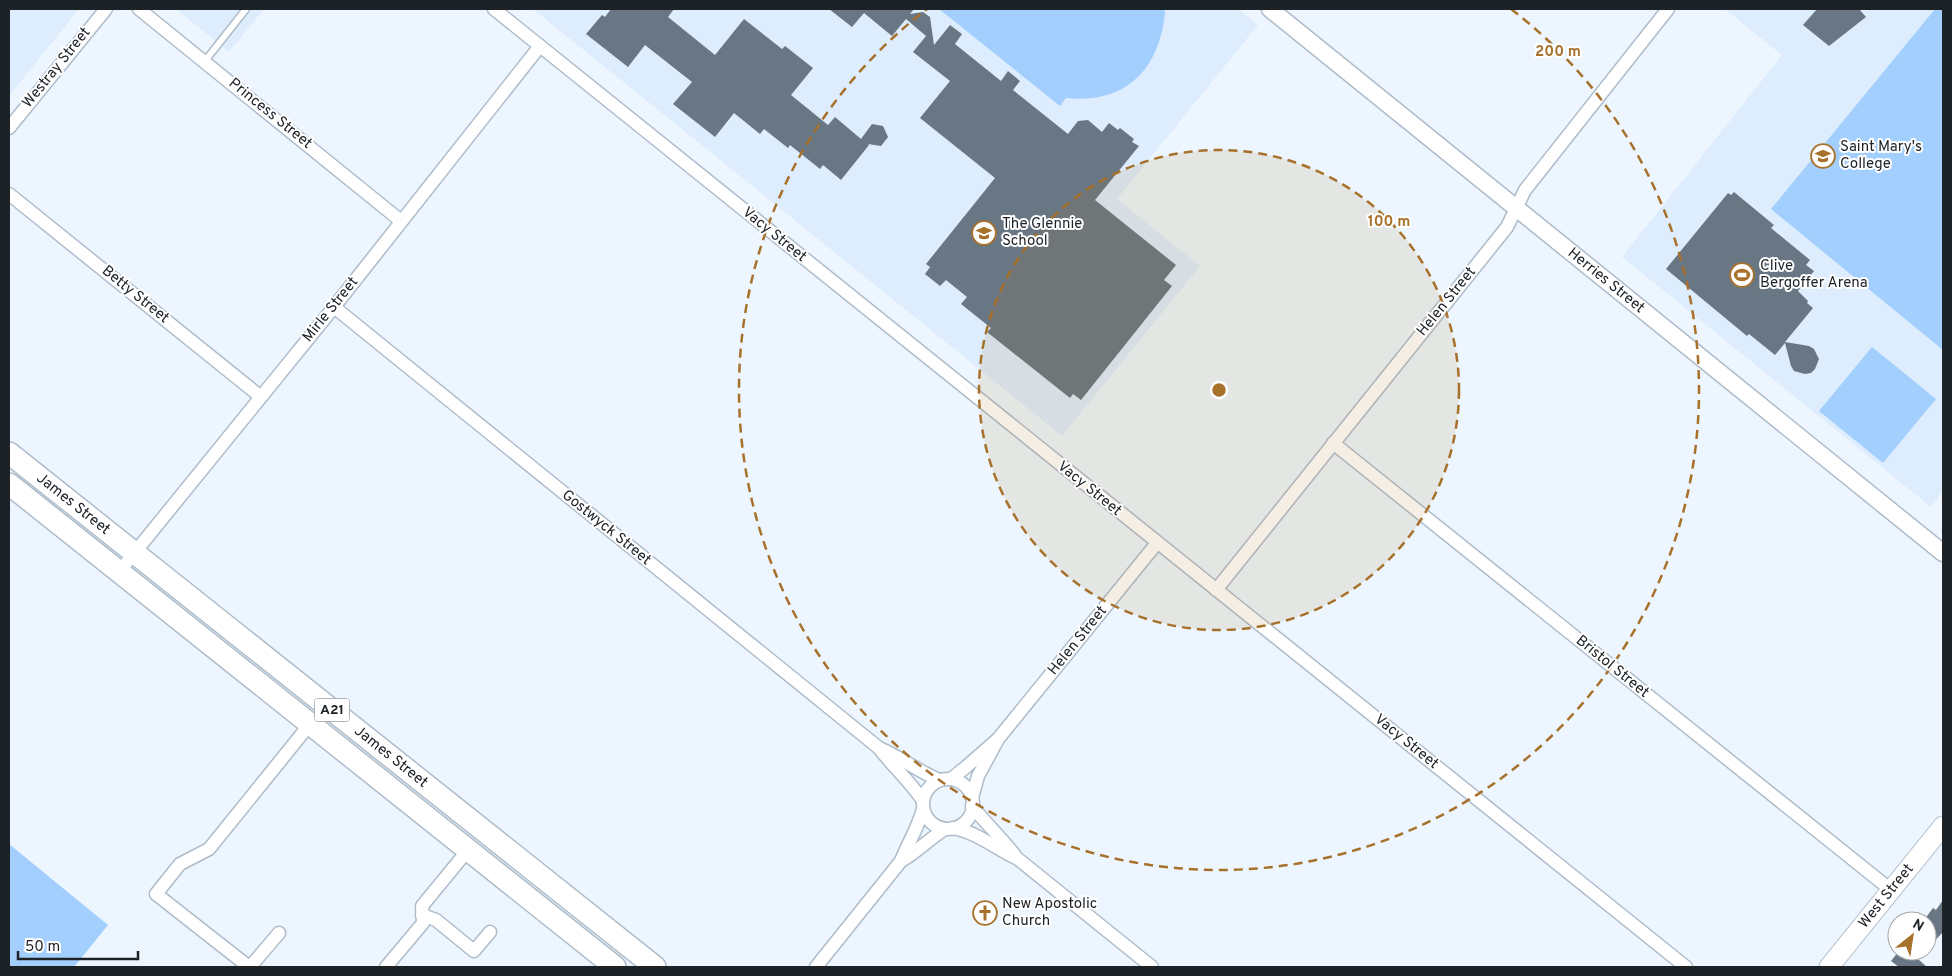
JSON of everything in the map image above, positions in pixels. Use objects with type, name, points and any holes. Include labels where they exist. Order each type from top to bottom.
[{"type":"highway","name":"James Street","points":[[9,453],[655,967]]},
{"type":"highway","name":"James Street","points":[[9,484],[615,967]]},
{"type":"main road","name":"West Street","points":[[1830,967],[1943,826]]},
{"type":"street","name":"Westray Street","points":[[9,128],[106,9]]},
{"type":"street","name":"Princess Street","points":[[139,9],[401,221]]},
{"type":"street","name":"Vacy Street","points":[[494,9],[1686,967]]},
{"type":"street","name":"Herries Street","points":[[1270,9],[1943,553]]},
{"type":"street","name":"Helen Street","points":[[1216,590],[1507,227],[1525,190],[1668,9]]},
{"type":"street","name":"Mirle Street","points":[[119,572],[334,307],[540,46]]},
{"type":"street","name":"Betty Street","points":[[9,194],[261,397]]},
{"type":"street","name":"Gostwyck Street","points":[[334,307],[879,748],[891,764],[911,784],[923,805]]},
{"type":"street","name":"Bristol Street","points":[[1333,443],[1891,890]]},
{"type":"street","name":"Helen Street","points":[[945,780],[966,768],[998,739],[1157,543]]},
{"type":"street","points":[[279,933],[250,967],[156,894],[180,864],[209,849],[310,724]]},
{"type":"street","name":"Helen Street","points":[[972,802],[978,776],[990,758],[998,739]]},
{"type":"street","name":"Gostwyck Street","points":[[879,748],[898,756],[921,772],[945,780]]},
{"type":"street","points":[[901,862],[916,830],[929,786],[945,780],[964,785],[984,821],[1006,843],[1018,859]]},
{"type":"street","points":[[816,967],[901,862],[913,854],[928,839],[966,820],[972,802]]},
{"type":"street","points":[[923,805],[926,816],[938,827],[973,834],[1018,859],[1152,967]]},
{"type":"street","points":[[386,967],[422,923],[422,906],[468,850]]},
{"type":"street","points":[[422,915],[436,920],[474,951],[490,932]]},
{"type":"lane","points":[[205,61],[246,9]]},
{"type":"shaded area","points":[[9,9],[79,9],[9,96]]},
{"type":"shaded area","points":[[176,9],[264,9],[229,52]]},
{"type":"shaded area","name":"The Glennie School","points":[[533,9],[1238,9],[1258,25],[1117,199],[1200,266],[1062,436]]},
{"type":"shaded area","points":[[939,9],[1164,9],[1165,13],[1155,51],[1147,67],[1136,79],[1122,89],[1106,95],[1087,98],[1066,98],[1060,106]]},
{"type":"shaded area","name":"Saint Mary's College","points":[[1725,9],[1943,9],[1943,491],[1931,507],[1622,257],[1782,55]]},
{"type":"shaded area","points":[[1935,9],[1943,9],[1943,350],[1771,209]]},
{"type":"shaded area","points":[[1872,347],[1936,399],[1883,463],[1819,411]]},
{"type":"shaded area","points":[[9,844],[108,925],[74,967],[9,967]]},
{"type":"building","points":[[611,9],[674,9],[668,17],[715,55],[744,19],[782,49],[785,46],[813,68],[791,95],[828,125],[835,117],[861,139],[872,124],[883,126],[888,137],[881,146],[868,144],[841,180],[823,165],[820,169],[790,145],[788,148],[764,129],[760,134],[734,113],[715,137],[673,104],[692,82],[645,45],[628,67],[586,34],[602,15],[605,17]]},
{"type":"building","points":[[829,9],[914,9],[910,14],[923,12],[930,17],[934,45],[950,25],[962,34],[955,44],[1001,81],[1008,71],[1020,81],[1013,90],[1068,134],[1078,121],[1088,120],[1102,132],[1109,123],[1118,130],[1120,128],[1134,139],[1132,142],[1139,146],[1095,200],[1176,265],[1164,280],[1172,286],[1081,400],[1073,394],[1070,398],[987,332],[991,328],[961,304],[967,297],[946,280],[940,286],[925,274],[930,267],[926,264],[995,178],[920,118],[950,81],[913,52],[926,36],[906,19],[892,36],[864,13],[852,27]]},
{"type":"building","points":[[1817,9],[1859,9],[1866,17],[1829,46],[1803,25]]},
{"type":"building","name":"Clive Bergoffer Arena","points":[[1734,192],[1774,225],[1771,228],[1810,260],[1806,265],[1814,271],[1798,291],[1813,308],[1785,342],[1809,346],[1814,349],[1819,359],[1811,373],[1805,374],[1794,371],[1785,343],[1775,355],[1749,334],[1747,336],[1666,269],[1728,193],[1731,195]]},
{"type":"building","points":[[1943,900],[1943,932],[1937,938],[1937,911],[1931,911],[1933,908],[1936,910]]},
{"type":"building","points":[[1891,961],[1920,961],[1927,967],[1899,967]]},
{"type":"place","name":"Saint Mary's College","points":[[1823,156]]},
{"type":"place","name":"The Glennie School","points":[[984,233]]},
{"type":"place","name":"Clive Bergoffer Arena","points":[[1742,275]]},
{"type":"place","name":"New Apostolic Church","points":[[985,913]]}]
